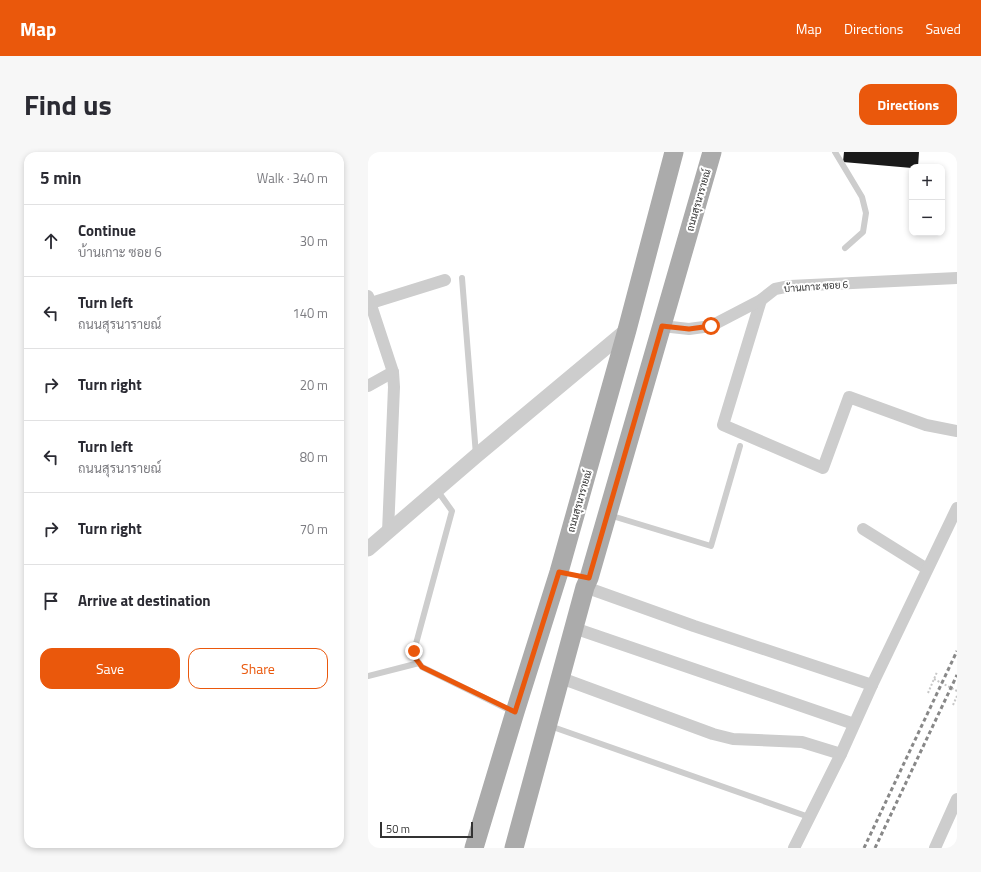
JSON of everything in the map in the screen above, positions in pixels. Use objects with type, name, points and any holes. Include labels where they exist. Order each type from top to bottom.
[{"type":"main road","name":"ถนนสุรนารายณ์","points":[[474,848],[559,572],[627,330],[674,152]]},
{"type":"main road","name":"ถนนสุรนารายณ์","points":[[514,848],[587,582],[712,152]]},
{"type":"main road","points":[[559,572],[587,582]]},
{"type":"street","name":"บ้านเกาะ ซอย 6","points":[[662,326],[689,329],[711,326],[762,300],[775,289],[790,286],[957,278]]},
{"type":"street","points":[[388,532],[394,387],[393,372],[369,300],[445,280]]},
{"type":"street","points":[[762,300],[723,425],[822,468],[848,397],[926,425],[957,431]]},
{"type":"street","points":[[369,546],[388,532],[476,456],[627,330]]},
{"type":"street","points":[[368,386],[393,372]]},
{"type":"street","points":[[794,848],[841,754],[872,685],[957,508]]},
{"type":"street","points":[[863,529],[927,570]]},
{"type":"street","points":[[587,582],[694,626],[872,685]]},
{"type":"street","points":[[574,628],[854,724]]},
{"type":"street","points":[[561,678],[713,734],[733,738],[802,742],[841,754]]},
{"type":"street","points":[[935,848],[957,799]]},
{"type":"lane","points":[[835,152],[862,197],[866,213],[863,232],[845,248]]},
{"type":"lane","points":[[462,278],[476,456]]},
{"type":"lane","points":[[608,514],[711,546],[740,446]]},
{"type":"lane","points":[[437,490],[452,511],[414,651],[416,659],[422,667],[515,712]]},
{"type":"lane","points":[[368,676],[419,662]]},
{"type":"lane","points":[[548,725],[809,817]]},
{"type":"path","points":[[928,693],[937,672]]},
{"type":"path","points":[[934,679],[957,691]]},
{"type":"path","points":[[953,705],[957,696]]},
{"type":"building","points":[[844,152],[919,152],[918,164],[909,164],[909,168],[843,162]]},
{"type":"railway","points":[[864,848],[957,651]]},
{"type":"railway","points":[[875,848],[957,675]]},
{"type":"route","points":[[414,651],[416,659],[422,667],[515,712],[559,572],[589,578],[662,326],[689,329],[711,326]]}]
